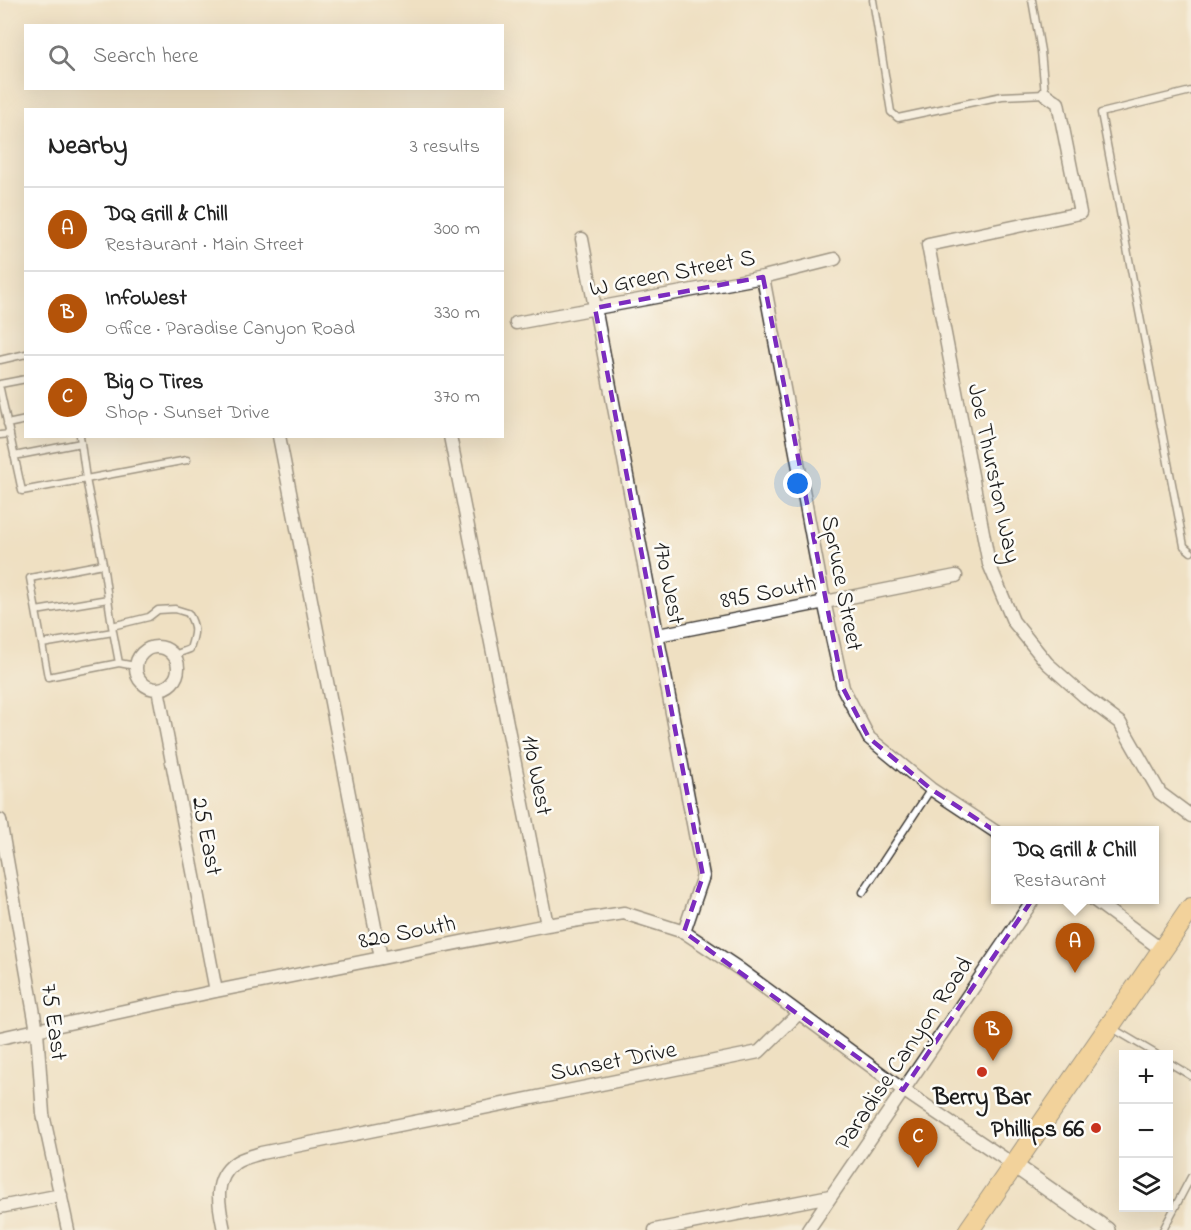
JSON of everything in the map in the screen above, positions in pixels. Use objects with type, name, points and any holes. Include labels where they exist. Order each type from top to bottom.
[{"type":"main road","points":[[969,1230],[1191,908]]},
{"type":"street","name":"Joe Thurston Way","points":[[1045,94],[1058,103],[1080,213],[928,245],[989,564],[1013,621],[1047,663],[1084,696],[1120,723],[1160,793],[1191,816]]},
{"type":"street","name":"170 West","points":[[582,239],[703,876],[684,932]]},
{"type":"street","name":"W Green Street S","points":[[516,323],[836,260]]},
{"type":"street","name":"Spruce Street","points":[[763,276],[824,601],[843,688],[869,738],[931,789],[991,829]]},
{"type":"street","points":[[279,438],[381,958]]},
{"type":"street","name":"110 West","points":[[450,438],[547,925]]},
{"type":"street","name":"895 South","points":[[658,635],[956,576]]},
{"type":"street","points":[[162,647],[174,655],[178,667],[175,680],[171,685],[158,689],[144,685],[136,673],[135,666],[137,659],[148,648],[162,647]]},
{"type":"street","name":"25 East","points":[[158,689],[216,991]]},
{"type":"street","name":"75 East","points":[[0,820],[37,1030],[43,1114],[68,1230]]},
{"type":"street","name":"Paradise Canyon Road","points":[[807,1230],[1030,904]]},
{"type":"street","points":[[1099,904],[1162,950]]},
{"type":"street","name":"820 South","points":[[0,1038],[216,991],[547,925],[624,914],[684,932],[799,1013]]},
{"type":"street","points":[[799,1013],[903,1090],[1107,1230]]},
{"type":"street","name":"Sunset Drive","points":[[224,1230],[217,1201],[222,1176],[236,1162],[261,1153],[759,1052],[799,1013]]},
{"type":"street","points":[[0,1207],[61,1195]]},
{"type":"street","points":[[655,1230],[830,1196]]},
{"type":"lane","points":[[873,0],[891,112],[898,118],[1002,96],[1045,94],[1041,51],[1032,0]]},
{"type":"lane","points":[[1191,91],[1101,113],[1184,546],[1191,552]]},
{"type":"lane","points":[[0,360],[24,354]]},
{"type":"lane","points":[[24,380],[0,386],[22,491],[187,460]]},
{"type":"lane","points":[[7,424],[24,420]]},
{"type":"lane","points":[[0,435],[9,434]]},
{"type":"lane","points":[[14,456],[81,440],[119,663]]},
{"type":"lane","points":[[103,564],[30,578],[48,677],[119,663],[135,666]]},
{"type":"lane","points":[[36,611],[108,599]]},
{"type":"lane","points":[[42,644],[113,629],[149,617],[158,610],[175,609],[188,612],[195,623],[190,649],[174,655]]},
{"type":"lane","points":[[863,892],[931,789]]},
{"type":"lane","points":[[1109,1027],[1149,1050]]},
{"type":"lane","points":[[1173,1065],[1191,1076]]},
{"type":"lane","points":[[1163,1230],[1191,1177]]},
{"type":"highlighted area","points":[[763,277],[843,688],[869,738],[931,789],[1053,869],[903,1090],[684,932],[703,876],[595,308]]},
{"type":"place","name":"DQ Grill & Chill","points":[[1075,973]]},
{"type":"place","name":"InfoWest","points":[[993,1061]]},
{"type":"place","name":"Berry Bar","points":[[982,1072]]},
{"type":"place","name":"Phillips 66","points":[[1096,1128]]},
{"type":"place","name":"Big O Tires","points":[[918,1168]]}]
